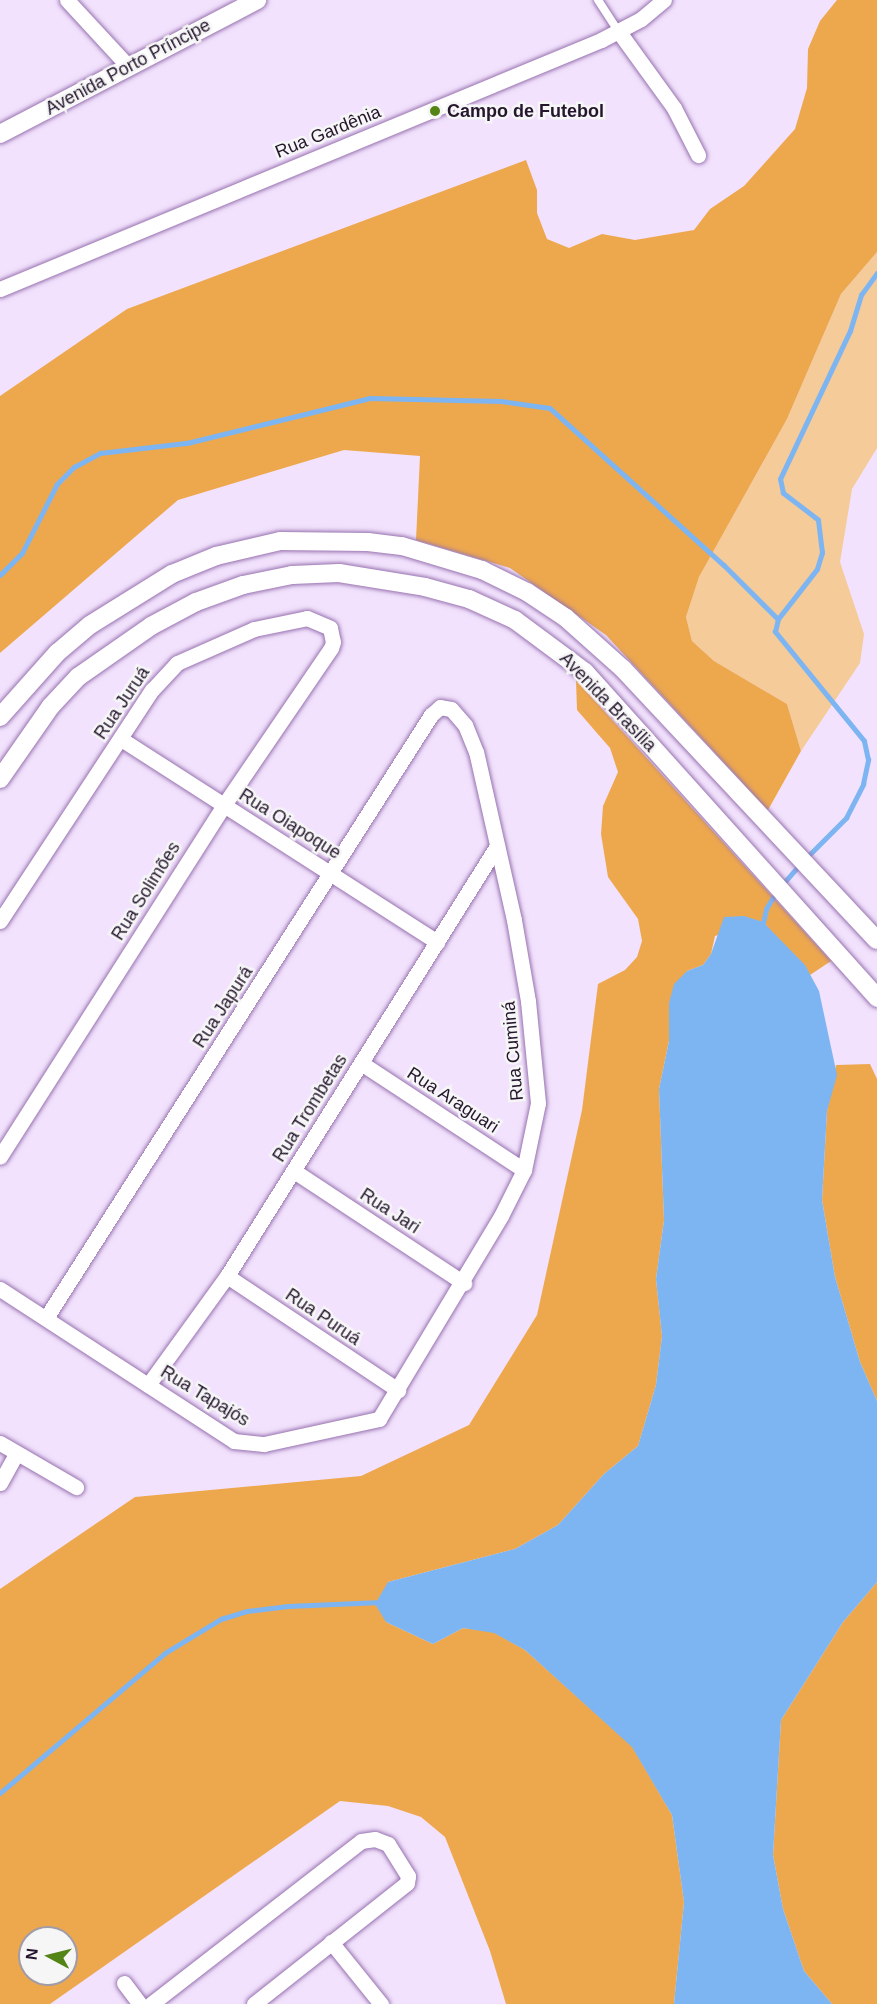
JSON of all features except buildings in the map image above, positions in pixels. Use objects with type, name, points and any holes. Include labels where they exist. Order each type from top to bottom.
[{"type":"street","points":[[67,0],[128,66]]},
{"type":"street","name":"Avenida Porto Príncipe","points":[[1,133],[257,0]]},
{"type":"street","name":"Rua Gardênia","points":[[0,289],[619,32],[664,0]]},
{"type":"street","points":[[619,32],[674,108],[698,155]]},
{"type":"street","name":"Avenida Brasília","points":[[0,717],[57,653],[90,625],[172,574],[216,556],[280,541],[368,542],[402,546],[482,570],[527,592],[566,618],[623,669],[785,839],[877,940]]},
{"type":"street","name":"Avenida Brasília","points":[[0,779],[51,706],[78,677],[111,652],[187,607],[243,585],[292,575],[339,573],[378,577],[469,599],[515,620],[563,652],[585,672],[877,998]]},
{"type":"street","name":"Rua Juruá","points":[[0,921],[165,674],[191,654],[254,629],[307,618],[330,628],[333,642],[330,648]]},
{"type":"street","name":"Rua Solimões","points":[[0,1157],[224,805],[330,648]]},
{"type":"street","name":"Rua Cuminá","points":[[398,1390],[464,1283],[524,1170],[535,1131],[537,1073],[514,920],[471,736],[451,709],[440,707],[431,715]]},
{"type":"street","name":"Rua Japurá","points":[[46,1318],[431,715]]},
{"type":"street","name":"Rua Oiapoque","points":[[121,739],[437,942]]},
{"type":"street","name":"Rua Trombetas","points":[[148,1385],[226,1276],[294,1171],[497,846]]},
{"type":"street","name":"Rua Araguari","points":[[361,1063],[524,1170]]},
{"type":"street","name":"Rua Jari","points":[[294,1171],[464,1283]]},
{"type":"street","name":"Rua Puruá","points":[[226,1276],[398,1390]]},
{"type":"street","name":"Rua Tapajós","points":[[0,1289],[234,1441],[254,1444],[372,1424],[379,1419],[398,1390]]},
{"type":"street","points":[[0,1443],[76,1487]]},
{"type":"street","points":[[0,1483],[16,1454]]},
{"type":"street","points":[[151,2004],[361,1841],[375,1839],[388,1844],[408,1876],[407,1883],[254,2004]]},
{"type":"street","points":[[331,1942],[381,2004]]},
{"type":"street","points":[[124,1983],[140,2004]]},
{"type":"lane","points":[[598,0],[619,32]]},
{"type":"shaded area","points":[[837,0],[877,0],[877,252],[841,294],[787,419],[699,577],[686,617],[692,641],[714,661],[787,704],[801,751],[768,810],[606,635],[510,568],[416,540],[420,456],[344,450],[178,500],[0,653],[0,396],[127,309],[526,160],[537,190],[537,213],[547,239],[569,248],[602,234],[635,240],[694,230],[710,209],[744,186],[795,129],[807,88],[808,49],[820,21]]},
{"type":"shaded area","points":[[877,252],[877,448],[852,489],[840,562],[864,634],[860,663],[801,751],[787,704],[714,661],[692,641],[686,617],[699,577],[787,419],[841,294]]},
{"type":"shaded area","points":[[576,680],[831,961],[810,975],[763,922],[715,936],[711,954],[703,965],[687,971],[669,1003],[669,1041],[659,1089],[664,1220],[656,1279],[662,1336],[656,1385],[638,1446],[604,1474],[558,1525],[515,1549],[388,1582],[386,1622],[433,1644],[463,1628],[494,1632],[525,1650],[632,1746],[672,1815],[684,1902],[674,2004],[506,2004],[490,1951],[445,1837],[421,1817],[388,1806],[340,1801],[78,1984],[78,1926],[18,1926],[18,1986],[76,1986],[50,2004],[0,2004],[0,1589],[135,1497],[361,1476],[469,1425],[537,1315],[582,1110],[598,984],[625,970],[637,957],[642,941],[638,919],[608,877],[601,834],[603,806],[618,772],[610,748],[577,710]]},
{"type":"shaded area","points":[[870,1064],[877,1079],[877,1401],[860,1362],[835,1277],[822,1200],[827,1111],[836,1065]]},
{"type":"shaded area","points":[[877,1582],[877,2004],[832,2004],[804,1971],[783,1909],[773,1855],[781,1720],[843,1622]]},
{"type":"water","points":[[744,916],[763,922],[805,965],[819,991],[837,1075],[827,1111],[822,1200],[835,1277],[860,1362],[877,1401],[877,1582],[843,1622],[781,1720],[773,1855],[783,1909],[804,1971],[832,2004],[674,2004],[684,1902],[672,1815],[632,1747],[525,1650],[494,1633],[463,1628],[433,1644],[386,1622],[375,1604],[388,1582],[515,1549],[558,1525],[604,1474],[638,1446],[656,1385],[662,1336],[656,1279],[664,1220],[659,1089],[669,1041],[669,1003],[674,984],[687,971],[703,965],[711,954],[724,917]]},
{"type":"waterway","points":[[806,858],[846,818],[863,784],[868,760],[864,741],[775,632],[778,619],[817,569],[822,553],[818,520],[783,493],[780,479],[850,331],[861,295],[877,273]]},
{"type":"waterway","points":[[0,575],[22,553],[57,484],[74,467],[100,453],[187,443],[370,398],[501,401],[550,408],[724,565],[778,619]]},
{"type":"waterway","points":[[782,885],[800,864]]},
{"type":"waterway","points":[[762,927],[766,909],[777,891]]},
{"type":"waterway","points":[[0,1793],[165,1653],[221,1619],[247,1611],[288,1606],[381,1602]]},
{"type":"place","name":"Campo de Futebol","points":[[435,111]]}]
